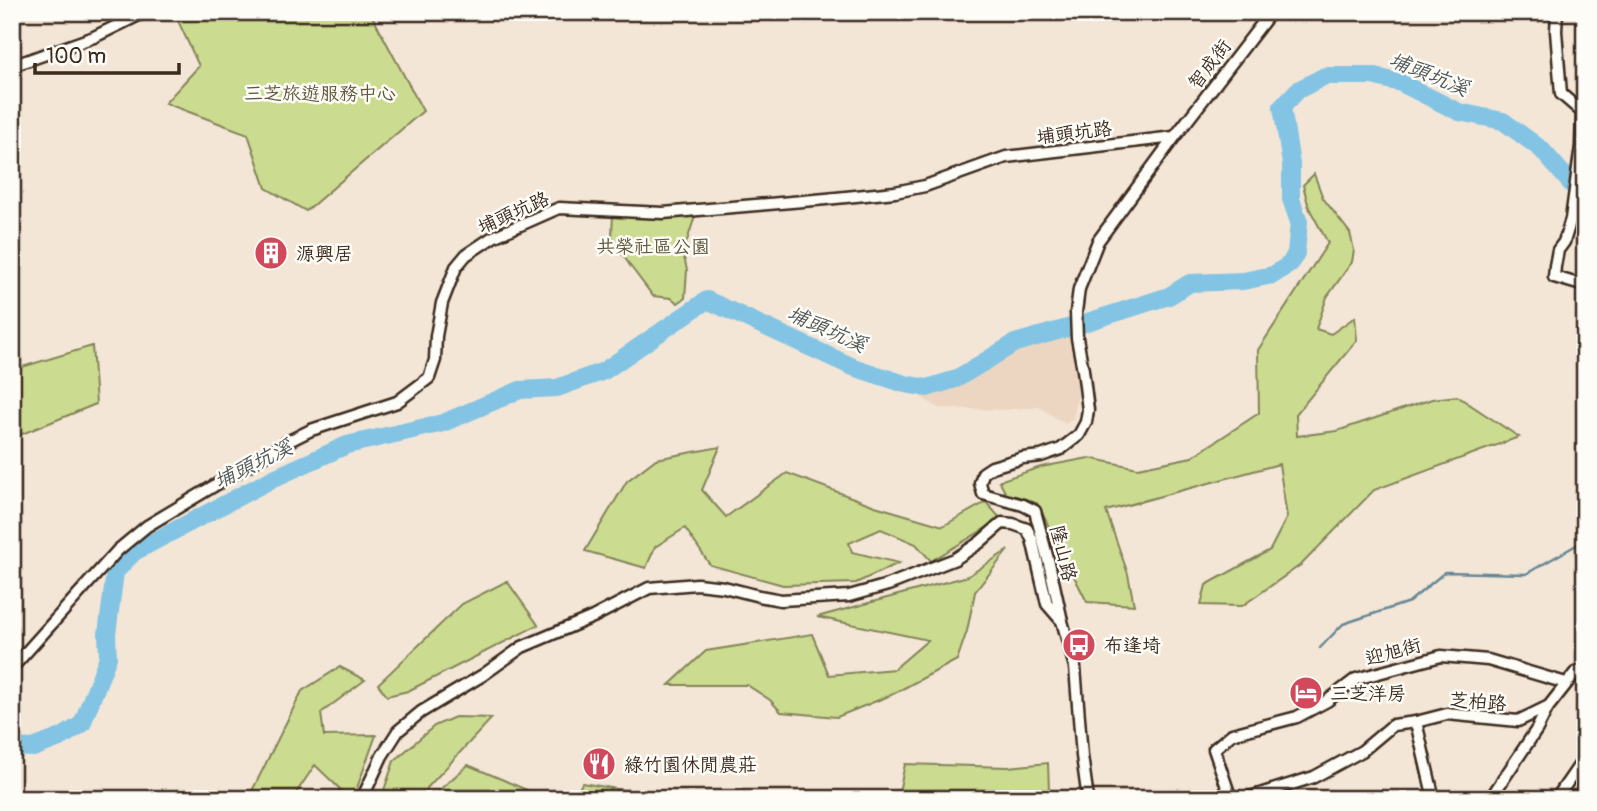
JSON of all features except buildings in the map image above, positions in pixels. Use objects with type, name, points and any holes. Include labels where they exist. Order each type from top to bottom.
[{"type":"street","points":[[12,66],[94,37],[145,12]]},
{"type":"street","name":"智成街","points":[[1174,138],[1271,12]]},
{"type":"street","points":[[1557,12],[1561,94],[1582,112],[1581,146],[1571,219],[1558,250],[1554,277],[1585,286]]},
{"type":"street","name":"隆山路","points":[[1087,799],[1075,667],[1035,511],[1023,505],[983,495],[980,483],[983,473],[992,467],[1061,449],[1079,435],[1086,422],[1088,410],[1077,338],[1079,289],[1098,241],[1174,138]]},
{"type":"street","name":"埔頭坑路","points":[[12,668],[118,550],[147,526],[289,440],[311,430],[397,402],[429,378],[435,360],[442,303],[456,267],[466,255],[484,243],[527,221],[559,208],[663,213],[895,191],[925,186],[1006,157],[1174,138]]},
{"type":"street","points":[[362,799],[382,756],[398,731],[421,712],[483,675],[522,647],[593,618],[649,588],[697,584],[782,600],[849,596],[955,559],[1002,523],[1027,529],[1032,539],[1047,604],[1062,621]]},
{"type":"street","name":"迎旭街","points":[[1231,799],[1214,749],[1232,734],[1297,717],[1327,701],[1356,679],[1441,656],[1488,660],[1566,682]]},
{"type":"street","name":"芝柏路","points":[[1244,799],[1314,776],[1362,751],[1394,725],[1447,714],[1518,721],[1549,706],[1566,682],[1575,673],[1585,669]]},
{"type":"street","points":[[1490,799],[1549,706]]},
{"type":"street","points":[[1416,722],[1434,799]]},
{"type":"street","points":[[1556,799],[1585,757]]},
{"type":"shaded area","points":[[1073,332],[1078,359],[1078,395],[1073,419],[1065,424],[1039,407],[1000,410],[938,408],[915,393],[916,389],[931,390],[951,384],[1003,353],[1036,340]]},
{"type":"green space","name":"三芝旅遊服務中心","points":[[174,12],[370,12],[423,111],[306,211],[266,188],[248,134],[165,103],[199,66]]},
{"type":"green space","points":[[1314,174],[1323,198],[1350,233],[1354,250],[1352,262],[1327,297],[1316,329],[1331,334],[1355,317],[1357,340],[1296,414],[1297,436],[1337,431],[1432,399],[1457,396],[1519,437],[1374,490],[1302,564],[1242,606],[1201,605],[1206,585],[1270,550],[1287,517],[1279,464],[1106,511],[1128,574],[1134,605],[1087,602],[1037,503],[1006,494],[999,481],[1041,467],[1089,458],[1138,468],[1192,457],[1259,413],[1258,350],[1328,243],[1309,208],[1303,185]]},
{"type":"green space","name":"共榮社區公園","points":[[691,213],[695,216],[683,253],[687,270],[685,298],[678,303],[671,298],[653,296],[616,245],[612,236],[613,214]]},
{"type":"green space","points":[[92,346],[96,404],[12,438],[12,370]]},
{"type":"green space","points":[[720,447],[702,490],[726,517],[787,473],[875,506],[943,526],[986,502],[1001,519],[931,561],[916,544],[881,529],[849,543],[852,552],[899,563],[856,583],[783,585],[710,565],[685,528],[655,547],[646,568],[585,551],[627,481],[656,459]]},
{"type":"green space","points":[[1008,550],[975,592],[967,631],[957,660],[891,695],[837,717],[781,712],[770,700],[747,685],[669,685],[706,651],[812,634],[829,675],[894,669],[928,640],[817,617],[968,576]]},
{"type":"green space","points":[[507,581],[538,625],[408,691],[387,696],[378,684],[462,604]]},
{"type":"green space","points":[[340,667],[365,680],[321,713],[324,736],[376,735],[353,799],[319,799],[341,790],[315,765],[292,799],[248,799],[302,691]]},
{"type":"green space","points":[[455,717],[492,718],[427,788],[424,799],[381,799],[394,761],[434,726]]},
{"type":"green space","points":[[1048,763],[1049,791],[1076,799],[907,799],[899,792],[905,764],[1008,767]]},
{"type":"green space","points":[[468,765],[527,790],[524,799],[429,799]]},
{"type":"green space","points":[[582,783],[629,791],[628,799],[574,799]]},
{"type":"waterway","name":"埔頭坑溪","points":[[12,747],[33,748],[62,737],[82,724],[108,657],[107,634],[115,572],[134,552],[274,478],[347,445],[443,423],[520,390],[557,388],[604,371],[707,300],[853,367],[905,384],[927,388],[956,379],[1015,343],[1169,296],[1190,283],[1243,281],[1273,275],[1290,264],[1296,253],[1299,222],[1291,199],[1291,164],[1282,107],[1298,90],[1325,76],[1372,76],[1401,83],[1459,112],[1503,121],[1541,149],[1575,188],[1585,194]]},
{"type":"waterway","points":[[1320,648],[1343,624],[1409,602],[1445,572],[1526,574],[1585,540]]},
{"type":"place","name":"源興居","points":[[271,253]]},
{"type":"place","name":"布逢埼","points":[[1079,645]]},
{"type":"place","name":"三芝洋房","points":[[1306,693]]},
{"type":"place","name":"綠竹園休閒農莊","points":[[599,764]]}]
